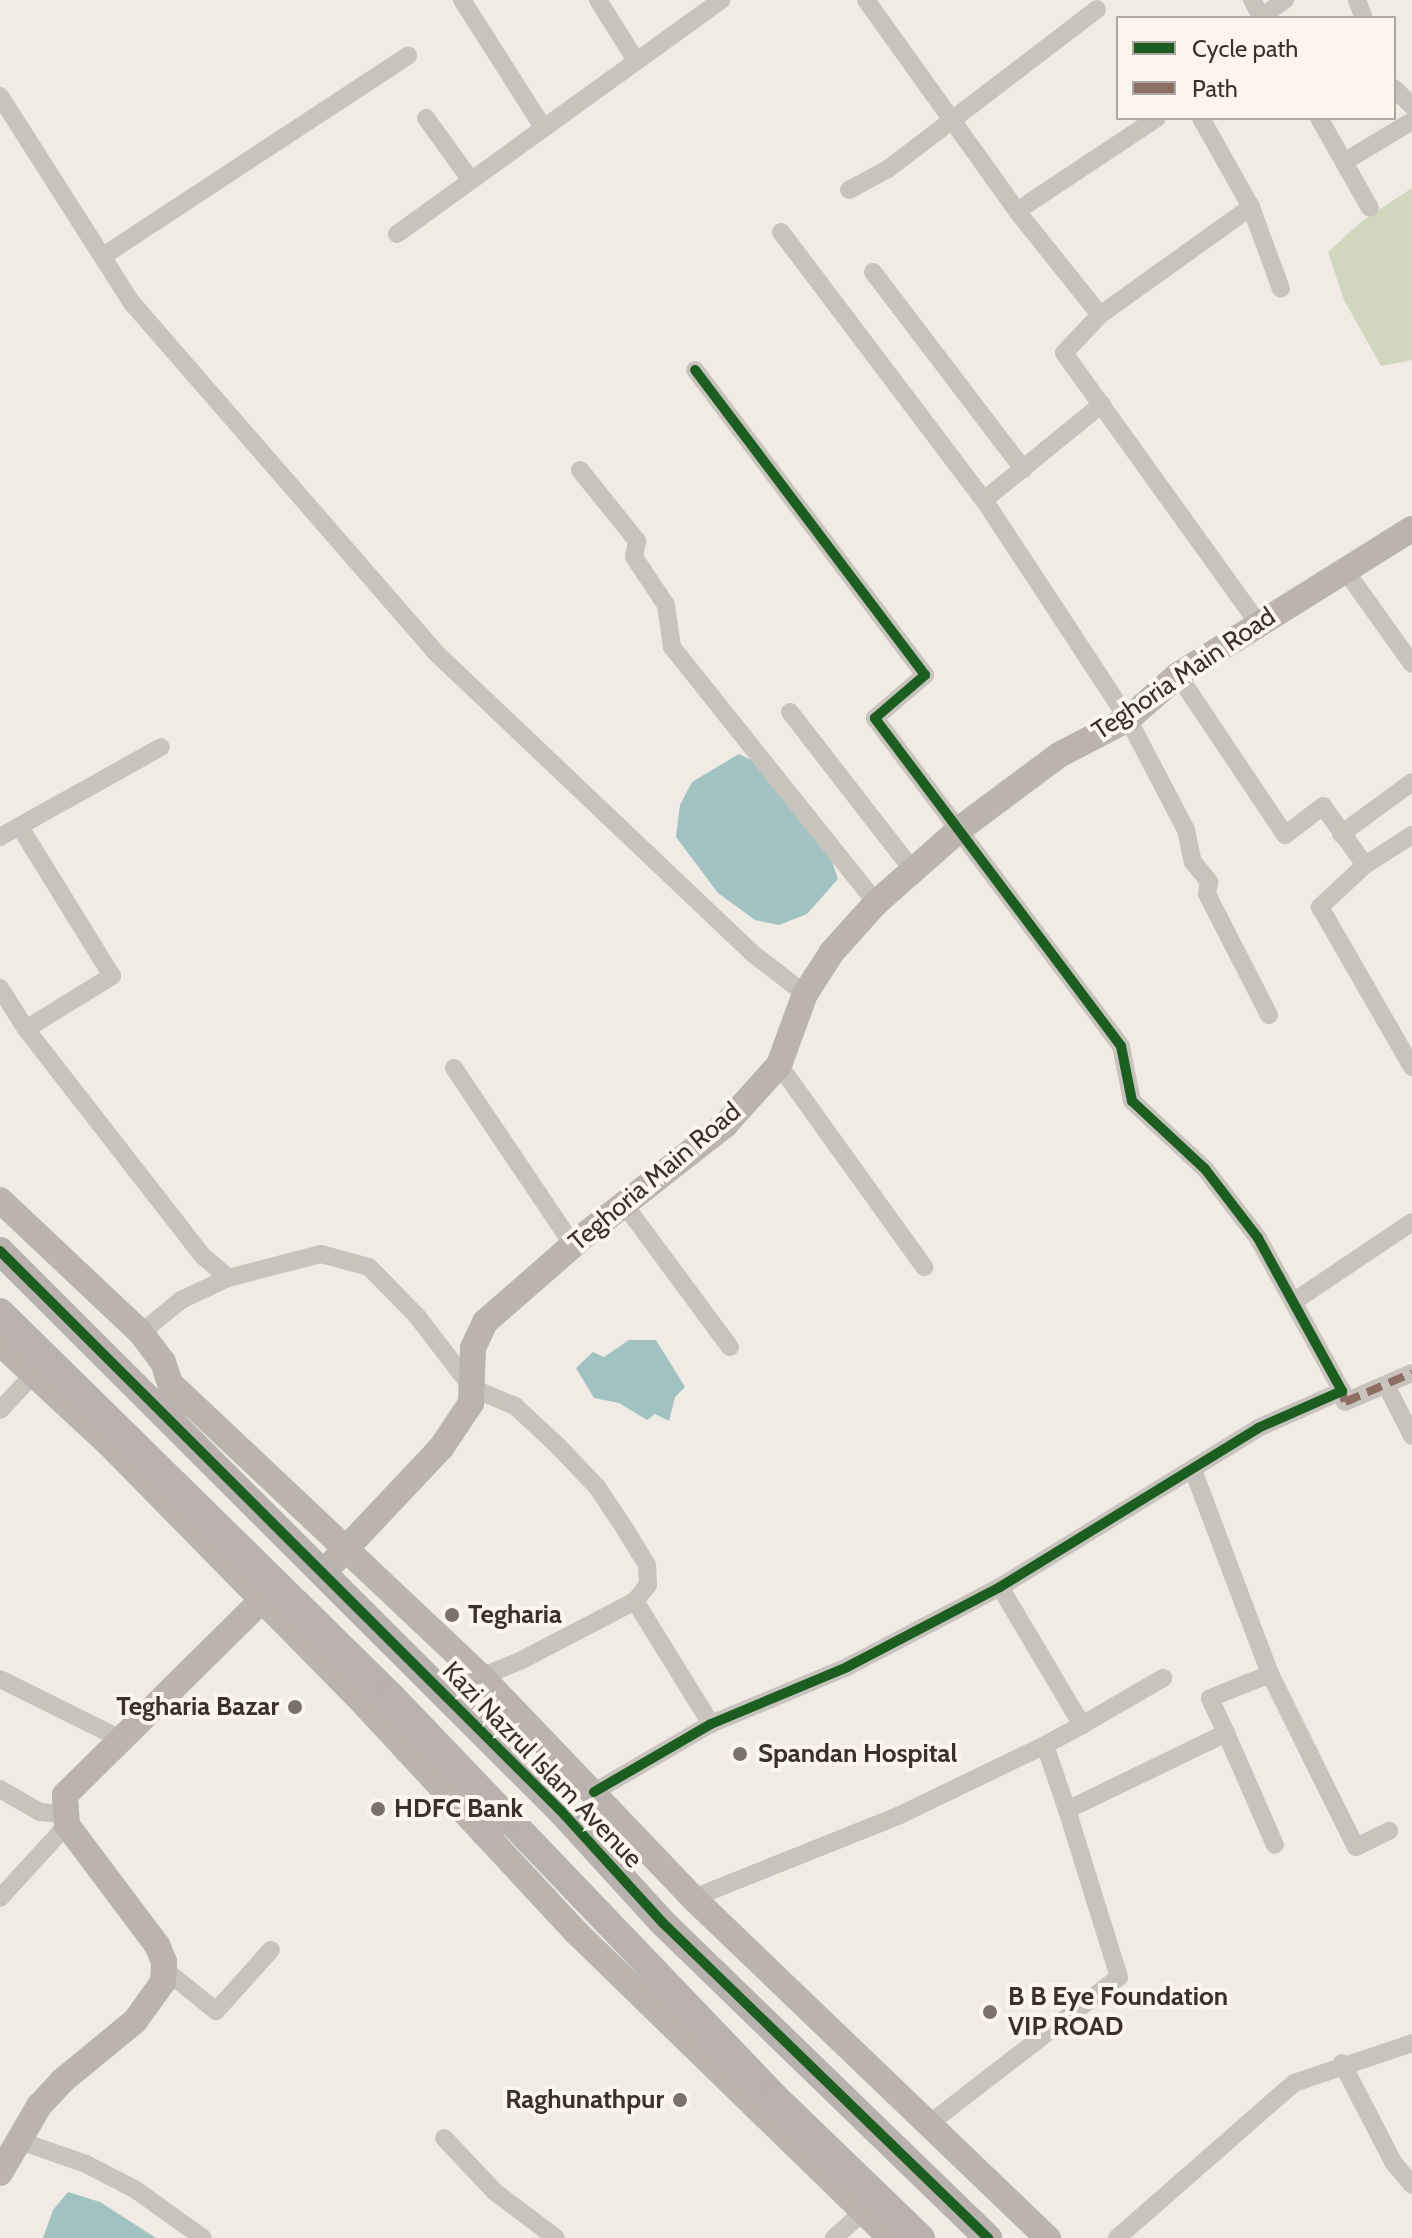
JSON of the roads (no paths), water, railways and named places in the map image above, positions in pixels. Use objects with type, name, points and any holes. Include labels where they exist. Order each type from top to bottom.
[{"type":"main road","name":"Kazi Nazrul Islam Avenue","points":[[0,1251],[442,1693],[663,1923],[988,2238]]},
{"type":"main road","points":[[0,1312],[391,1696],[495,1824],[921,2238]]},
{"type":"street","points":[[462,0],[543,127]]},
{"type":"street","points":[[598,0],[635,59]]},
{"type":"street","points":[[397,234],[635,59],[722,0]]},
{"type":"street","points":[[866,0],[1017,211],[1100,315]]},
{"type":"street","points":[[1265,16],[1285,0]]},
{"type":"street","points":[[849,190],[888,169],[1097,9]]},
{"type":"street","points":[[103,256],[408,56]]},
{"type":"street","points":[[1396,90],[1412,106]]},
{"type":"street","points":[[0,96],[132,303],[435,652],[752,953],[805,994]]},
{"type":"street","points":[[426,118],[470,179]]},
{"type":"street","points":[[1017,211],[1154,120]]},
{"type":"street","points":[[1202,120],[1251,207],[1281,289]]},
{"type":"street","points":[[1320,120],[1370,208]]},
{"type":"street","points":[[1344,162],[1412,121]]},
{"type":"street","points":[[1251,207],[1100,315],[1064,353],[1258,623]]},
{"type":"street","points":[[781,232],[984,500],[1128,719],[1186,830],[1193,862],[1209,882],[1207,894],[1269,1015]]},
{"type":"street","points":[[873,272],[1023,469]]},
{"type":"street","points":[[695,370],[925,675],[875,718],[961,828],[1121,1046],[1132,1101],[1205,1169],[1258,1238],[1296,1300],[1345,1402],[1412,1373]]},
{"type":"street","points":[[984,500],[1102,404]]},
{"type":"street","points":[[580,470],[637,541],[634,557],[666,605],[672,647],[876,903]]},
{"type":"street","name":"Teghoria Main Road","points":[[323,1573],[441,1448],[471,1403],[475,1337],[485,1322],[573,1245],[725,1125],[779,1065],[805,994],[832,952],[876,903],[961,828],[1059,755],[1128,719],[1178,675],[1412,529]]},
{"type":"street","points":[[1345,570],[1412,664]]},
{"type":"street","points":[[1178,675],[1285,835],[1323,806],[1365,865]]},
{"type":"street","points":[[790,712],[912,869]]},
{"type":"street","points":[[0,837],[161,747]]},
{"type":"street","points":[[1341,834],[1412,782]]},
{"type":"street","points":[[20,827],[112,976],[26,1029]]},
{"type":"street","points":[[1412,835],[1365,865],[1320,907],[1412,1067]]},
{"type":"street","points":[[0,988],[26,1029],[203,1256],[228,1278]]},
{"type":"street","points":[[779,1065],[924,1267]]},
{"type":"street","points":[[454,1068],[573,1245]]},
{"type":"street","points":[[0,1200],[141,1333],[175,1388],[482,1677],[693,1898],[1048,2238]]},
{"type":"street","points":[[624,1204],[730,1347]]},
{"type":"street","points":[[1296,1300],[1412,1222]]},
{"type":"street","points":[[141,1333],[181,1300],[228,1278],[321,1254],[369,1267],[417,1316],[472,1388],[515,1406],[597,1487],[647,1565],[648,1585],[635,1601],[482,1677],[442,1693]]},
{"type":"street","points":[[0,1343],[32,1376],[107,1442],[260,1602],[495,1824],[577,1933],[891,2238]]},
{"type":"street","points":[[0,1410],[32,1376]]},
{"type":"street","points":[[1386,1385],[1412,1436]]},
{"type":"street","points":[[175,1388],[178,1430]]},
{"type":"street","points":[[594,1792],[711,1724],[847,1667],[1000,1587],[1258,1428],[1342,1391]]},
{"type":"street","points":[[1193,1470],[1270,1674],[1356,1847],[1389,1831]]},
{"type":"street","points":[[1000,1587],[1082,1725]]},
{"type":"street","points":[[635,1601],[711,1724]]},
{"type":"street","points":[[0,1898],[65,1820],[72,1785],[260,1602]]},
{"type":"street","points":[[1270,1674],[1210,1698],[1275,1845]]},
{"type":"street","points":[[693,1898],[898,1816],[1045,1745],[1163,1678]]},
{"type":"street","points":[[0,1679],[121,1739]]},
{"type":"street","points":[[1067,1810],[1226,1733]]},
{"type":"street","points":[[929,2124],[1119,1977],[1045,1745]]},
{"type":"street","points":[[0,1789],[40,1812],[65,1820],[157,1945],[164,1969],[155,1998],[62,2081],[39,2106],[23,2142],[0,2173]]},
{"type":"street","points":[[164,1969],[216,2011],[271,1950]]},
{"type":"street","points":[[1117,2238],[1294,2083],[1342,2063],[1412,2043]]},
{"type":"street","points":[[1342,2063],[1393,2162],[1412,2185]]},
{"type":"street","points":[[444,2138],[495,2192],[556,2238]]},
{"type":"street","points":[[23,2142],[86,2164],[136,2190],[203,2238]]},
{"type":"street","points":[[834,2238],[864,2211]]},
{"type":"water","points":[[739,754],[765,767],[829,852],[838,879],[807,914],[779,925],[755,920],[718,893],[676,837],[680,805],[692,782]]},
{"type":"water","points":[[629,1340],[656,1340],[685,1387],[675,1397],[669,1421],[655,1414],[647,1420],[619,1403],[594,1398],[576,1368],[593,1352],[604,1357]]},
{"type":"water","points":[[68,2192],[100,2202],[156,2238],[43,2238],[53,2210]]},
{"type":"place","name":"Tegharia","points":[[452,1615]]},
{"type":"place","name":"Tegharia Bazar","points":[[295,1707]]},
{"type":"place","name":"Spandan Hospital","points":[[740,1754]]},
{"type":"place","name":"HDFC Bank","points":[[378,1809]]},
{"type":"place","name":"B B Eye Foundation VIP ROAD","points":[[990,2012]]},
{"type":"place","name":"Raghunathpur","points":[[680,2100]]}]
